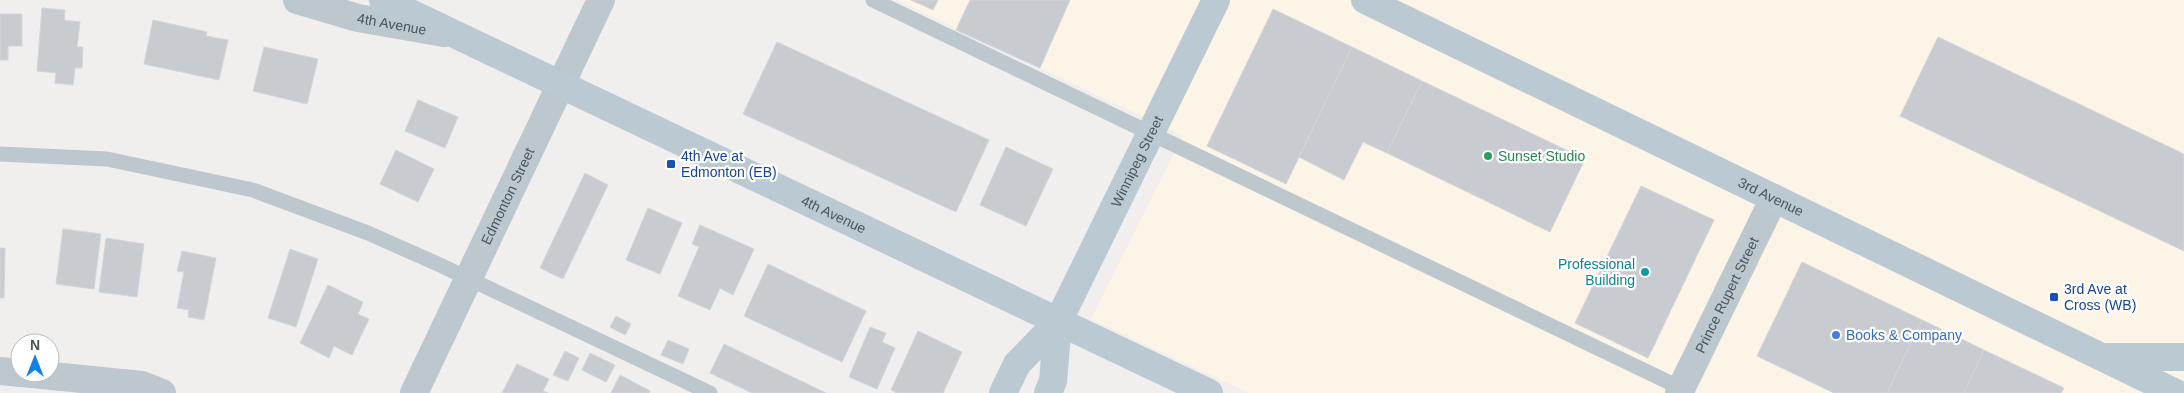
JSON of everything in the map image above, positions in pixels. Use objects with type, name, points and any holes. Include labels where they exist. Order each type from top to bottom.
[{"type":"main road","name":"4th Avenue","points":[[383,0],[1209,393]]},
{"type":"main road","name":"Winnipeg Street","points":[[1003,393],[1016,364],[1058,322],[1216,0]]},
{"type":"main road","name":"3rd Avenue","points":[[1365,0],[2176,393]]},
{"type":"main road","name":"Winnipeg Street","points":[[1048,393],[1053,381],[1058,322]]},
{"type":"main road","points":[[2099,356],[2184,357]]},
{"type":"street","name":"4th Avenue","points":[[297,0],[358,18],[458,36]]},
{"type":"street","name":"Edmonton Street","points":[[414,393],[601,0]]},
{"type":"street","name":"Prince Rupert Street","points":[[1684,391],[1774,198]]},
{"type":"street","points":[[60,377],[142,385],[162,393]]},
{"type":"lane","points":[[873,0],[1151,132],[1684,391]]},
{"type":"lane","points":[[0,154],[107,159],[253,190],[368,233],[468,277],[710,393]]},
{"type":"shaded area","points":[[897,0],[2184,0],[2184,393],[1249,393],[1091,319],[1183,136]]},
{"type":"building","points":[[911,0],[938,0],[933,10]]},
{"type":"building","points":[[970,0],[1070,0],[1040,68],[956,30]]},
{"type":"building","points":[[42,8],[65,10],[64,20],[80,22],[77,47],[83,47],[82,68],[75,68],[73,85],[55,83],[56,73],[37,71]]},
{"type":"building","points":[[1273,9],[1352,47],[1286,184],[1207,146]]},
{"type":"building","points":[[0,14],[22,14],[22,46],[8,46],[8,60],[0,60]]},
{"type":"building","points":[[153,20],[207,32],[206,36],[228,40],[219,80],[144,64]]},
{"type":"building","points":[[1938,37],[2184,154],[2184,251],[1900,116]]},
{"type":"building","points":[[777,42],[989,140],[956,212],[743,114]]},
{"type":"building","points":[[264,47],[318,59],[307,104],[253,91]]},
{"type":"building","points":[[1352,47],[1422,81],[1387,153],[1363,142],[1344,180],[1299,157]]},
{"type":"building","points":[[1422,81],[1585,159],[1550,232],[1387,153]]},
{"type":"building","points":[[418,100],[458,117],[445,148],[405,131]]},
{"type":"building","points":[[1006,147],[1053,169],[1026,226],[980,205]]},
{"type":"building","points":[[396,150],[434,169],[418,202],[380,184]]},
{"type":"building","points":[[585,173],[608,185],[563,279],[540,268]]},
{"type":"building","name":"Professional Building","points":[[1641,186],[1714,220],[1648,358],[1575,323]]},
{"type":"building","points":[[648,208],[682,223],[660,274],[626,260]]},
{"type":"building","points":[[700,225],[754,249],[733,295],[720,288],[710,310],[678,296],[699,247],[692,244]]},
{"type":"building","points":[[63,229],[101,234],[94,289],[56,284]]},
{"type":"building","points":[[106,238],[144,244],[137,297],[99,292]]},
{"type":"building","points":[[0,248],[5,248],[4,298],[0,298]]},
{"type":"building","points":[[290,249],[318,259],[296,327],[268,318]]},
{"type":"building","points":[[182,251],[216,258],[204,320],[188,317],[189,310],[177,308],[184,272],[177,271]]},
{"type":"building","points":[[1802,262],[1922,320],[1887,393],[1834,393],[1757,356]]},
{"type":"building","points":[[768,264],[866,311],[842,362],[744,316]]},
{"type":"building","points":[[328,285],[363,302],[358,314],[369,319],[352,355],[334,346],[329,358],[300,343]]},
{"type":"building","points":[[616,316],[631,324],[625,335],[610,327]]},
{"type":"building","points":[[1922,320],[1984,350],[1964,393],[1887,393]]},
{"type":"building","points":[[870,327],[886,333],[882,342],[895,348],[877,389],[849,377]]},
{"type":"building","points":[[918,331],[962,352],[943,393],[897,393],[891,390]]},
{"type":"building","points":[[668,340],[689,349],[683,364],[661,355]]},
{"type":"building","points":[[724,344],[826,393],[752,393],[710,373]]},
{"type":"building","points":[[1984,350],[2064,388],[2061,393],[1964,393]]},
{"type":"building","points":[[565,351],[579,358],[568,381],[553,375]]},
{"type":"building","points":[[590,353],[615,365],[606,382],[582,370]]},
{"type":"building","points":[[517,364],[549,379],[543,391],[548,393],[502,393]]},
{"type":"building","points":[[620,375],[650,391],[649,393],[611,393]]},
{"type":"place","name":"Sunset Studio","points":[[1488,156]]},
{"type":"place","name":"4th Ave at Edmonton (EB)","points":[[671,164]]},
{"type":"place","name":"Professional Building","points":[[1645,272]]},
{"type":"place","name":"3rd Ave at Cross (WB)","points":[[2054,297]]},
{"type":"place","name":"Books & Company","points":[[1836,335]]}]
